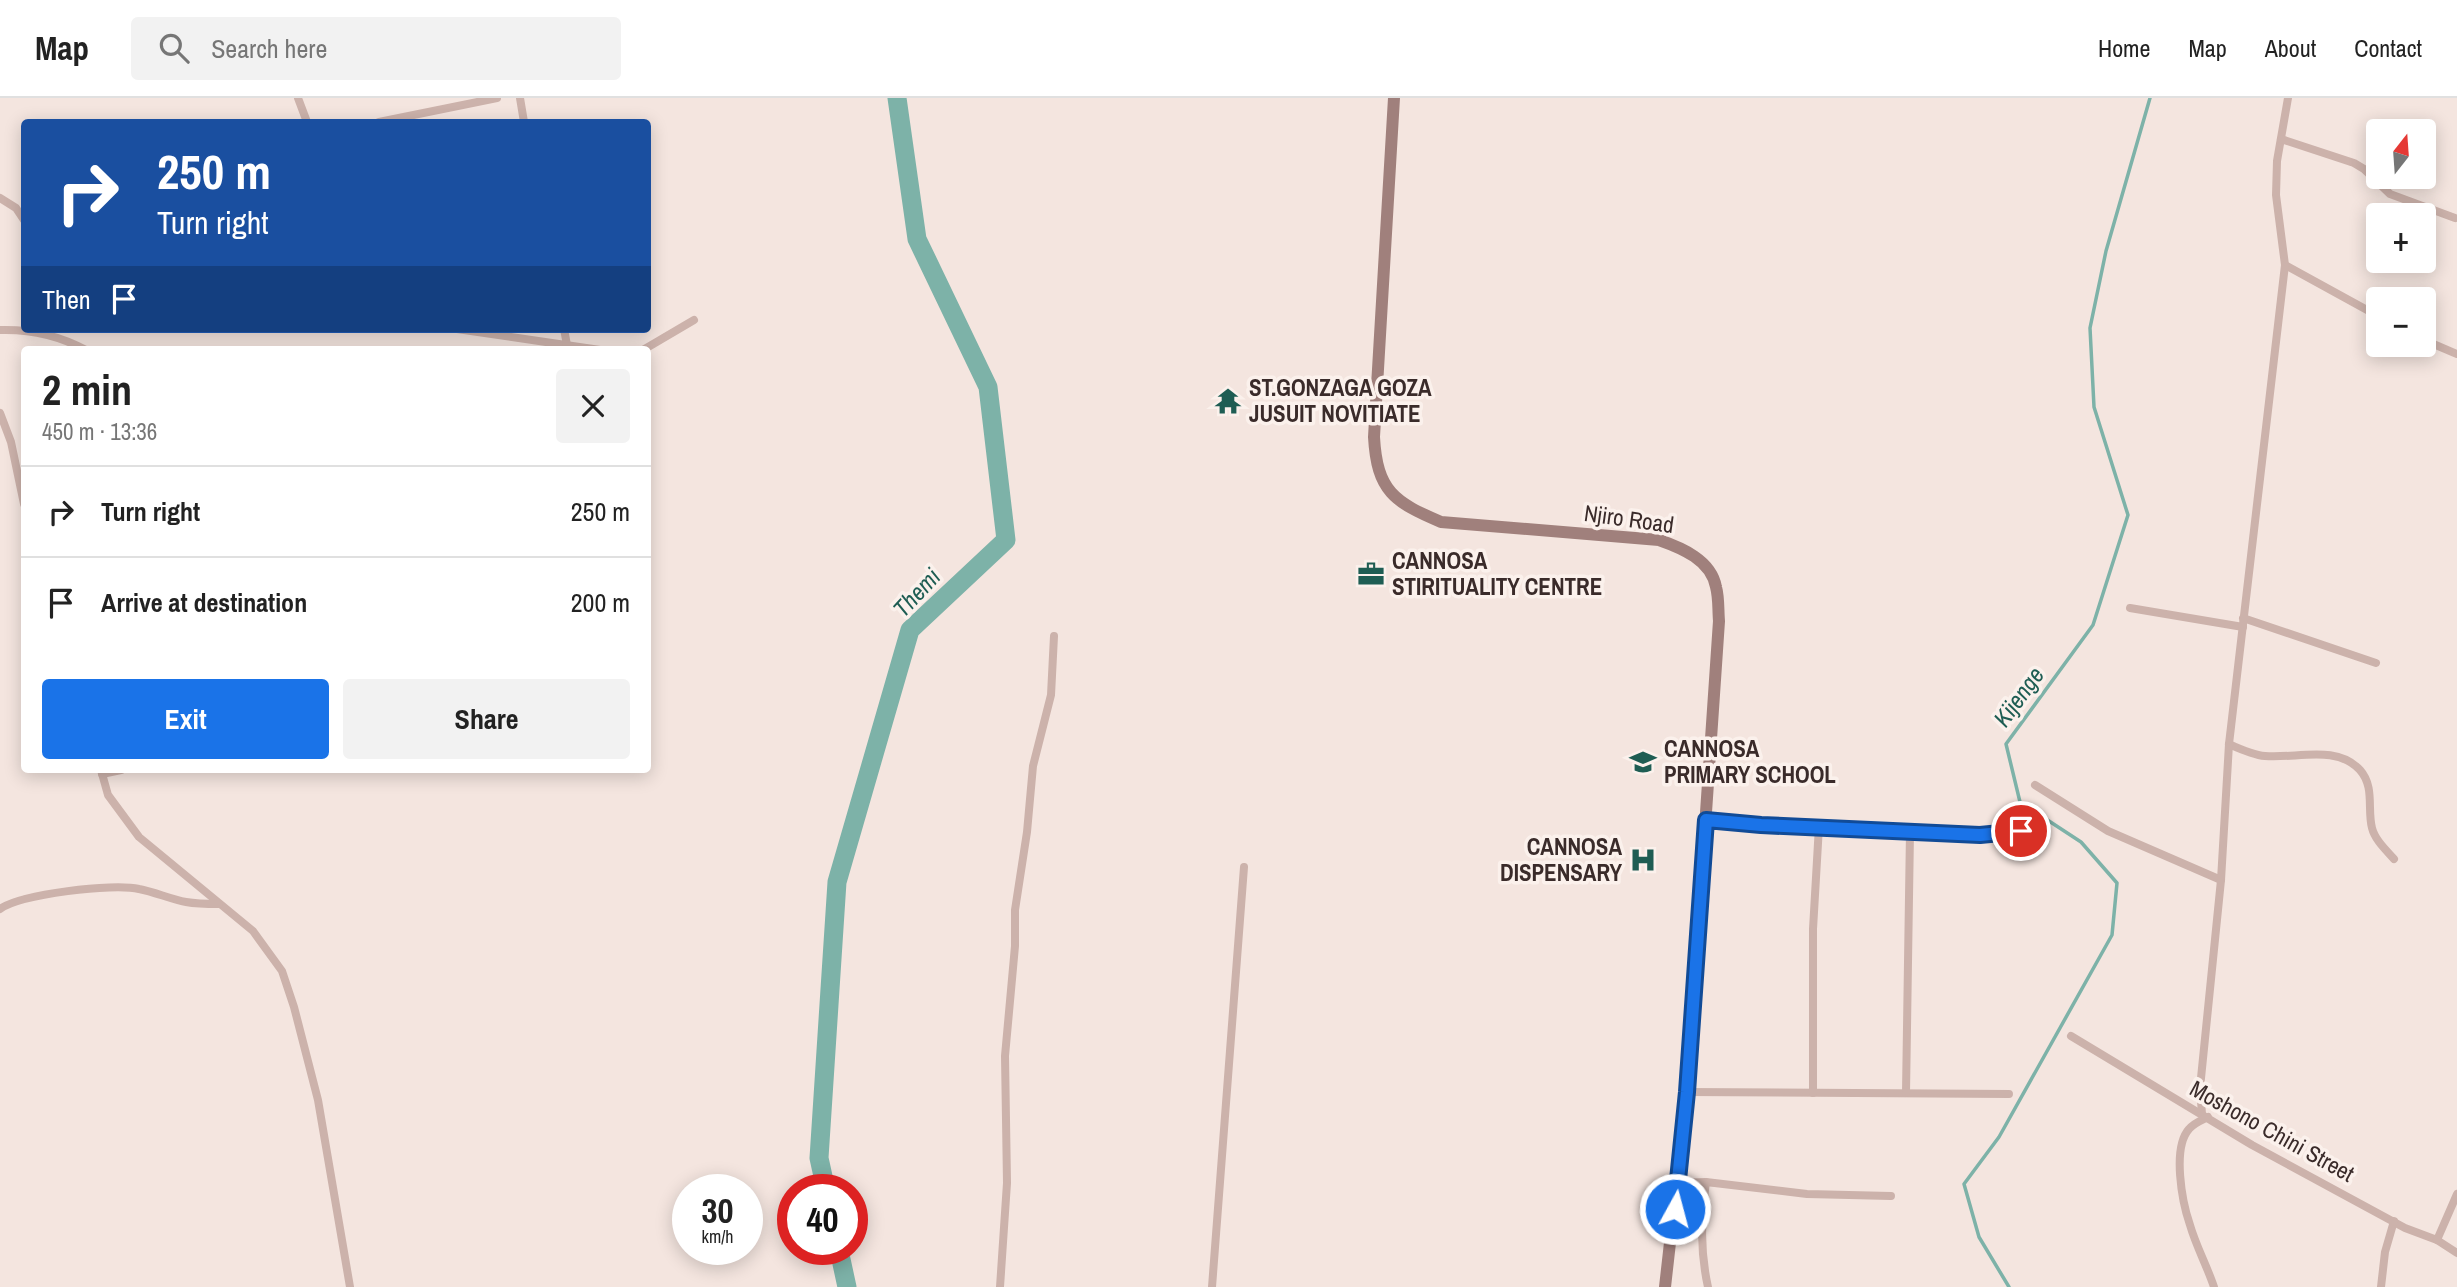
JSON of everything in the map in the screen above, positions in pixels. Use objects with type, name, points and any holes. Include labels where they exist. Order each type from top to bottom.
[{"type":"street","points":[[298,98],[306,119]]},
{"type":"street","points":[[394,119],[497,98]]},
{"type":"street","points":[[520,98],[524,119]]},
{"type":"street","name":"Njiro Road","points":[[1394,98],[1374,437],[1375,459],[1380,475],[1393,496],[1411,509],[1441,522],[1659,540],[1682,548],[1700,562],[1716,585],[1719,621],[1687,1092],[1665,1287]]},
{"type":"street","points":[[2214,1287],[2189,1225],[2181,1186],[2180,1155],[2188,1130],[2205,1115],[2200,1088],[2221,880],[2229,744],[2285,265],[2276,195],[2277,161],[2288,98]]},
{"type":"street","points":[[2280,139],[2354,163],[2390,194],[2455,218]]},
{"type":"street","points":[[0,198],[16,208],[21,216]]},
{"type":"street","points":[[2285,265],[2366,309]]},
{"type":"street","points":[[650,346],[694,320]]},
{"type":"street","points":[[0,330],[21,329]]},
{"type":"street","points":[[41,333],[77,346]]},
{"type":"street","points":[[484,333],[574,346]]},
{"type":"street","points":[[565,333],[567,345]]},
{"type":"street","points":[[2436,345],[2457,354]]},
{"type":"street","points":[[0,413],[11,442],[21,490]]},
{"type":"street","points":[[2130,608],[2243,622],[2376,663]]},
{"type":"street","points":[[1000,1287],[1007,1183],[1006,1056],[1015,946],[1015,910],[1027,832],[1033,766],[1051,695],[1054,635]]},
{"type":"street","points":[[2229,744],[2264,756],[2320,755],[2350,763],[2361,771],[2367,782],[2371,800],[2372,831],[2394,859]]},
{"type":"street","points":[[101,773],[108,795],[139,837],[253,932],[271,952],[282,971],[318,1100],[350,1287]]},
{"type":"street","points":[[2035,785],[2108,831],[2221,880]]},
{"type":"street","points":[[1706,820],[1980,835],[2042,829]]},
{"type":"street","points":[[1813,1093],[1813,929],[1819,826]]},
{"type":"street","points":[[1906,1093],[1910,832]]},
{"type":"street","points":[[1212,1287],[1244,867]]},
{"type":"street","points":[[0,909],[19,899],[42,894],[122,887],[138,888],[188,902],[220,904]]},
{"type":"street","name":"Moshono Chini Street","points":[[2071,1036],[2159,1091],[2252,1144],[2394,1222],[2438,1240],[2457,1253]]},
{"type":"street","points":[[1687,1092],[2009,1094]]},
{"type":"street","points":[[1678,1183],[1706,1182],[1807,1194],[1891,1196]]},
{"type":"street","points":[[1706,1182],[1700,1236],[1708,1287]]},
{"type":"street","points":[[2438,1240],[2457,1194]]},
{"type":"street","points":[[2381,1287],[2385,1252],[2394,1222]]},
{"type":"waterway","name":"Themi","points":[[822,1174],[819,1158],[837,882],[910,630],[1006,540],[988,387],[917,239],[897,98]]},
{"type":"waterway","name":"Kijenge","points":[[2009,1287],[1979,1237],[1964,1184],[1999,1137],[2112,935],[2117,883],[2081,842],[2020,802],[2006,744],[2093,625],[2128,515],[2094,407],[2090,328],[2106,251],[2150,98]]},
{"type":"waterway","name":"Themi","points":[[842,1265],[847,1287]]},
{"type":"place","name":"ST.GONZAGA GOZA JUSUIT NOVITIATE","points":[[1228,401]]},
{"type":"place","name":"CANNOSA STIRITUALITY CENTRE","points":[[1371,574]]},
{"type":"place","name":"CANNOSA PRIMARY SCHOOL","points":[[1643,762]]},
{"type":"place","name":"CANNOSA DISPENSARY","points":[[1643,860]]},
{"type":"route","points":[[1675,1209],[1687,1092],[1706,820],[1980,835],[2021,831]]}]
